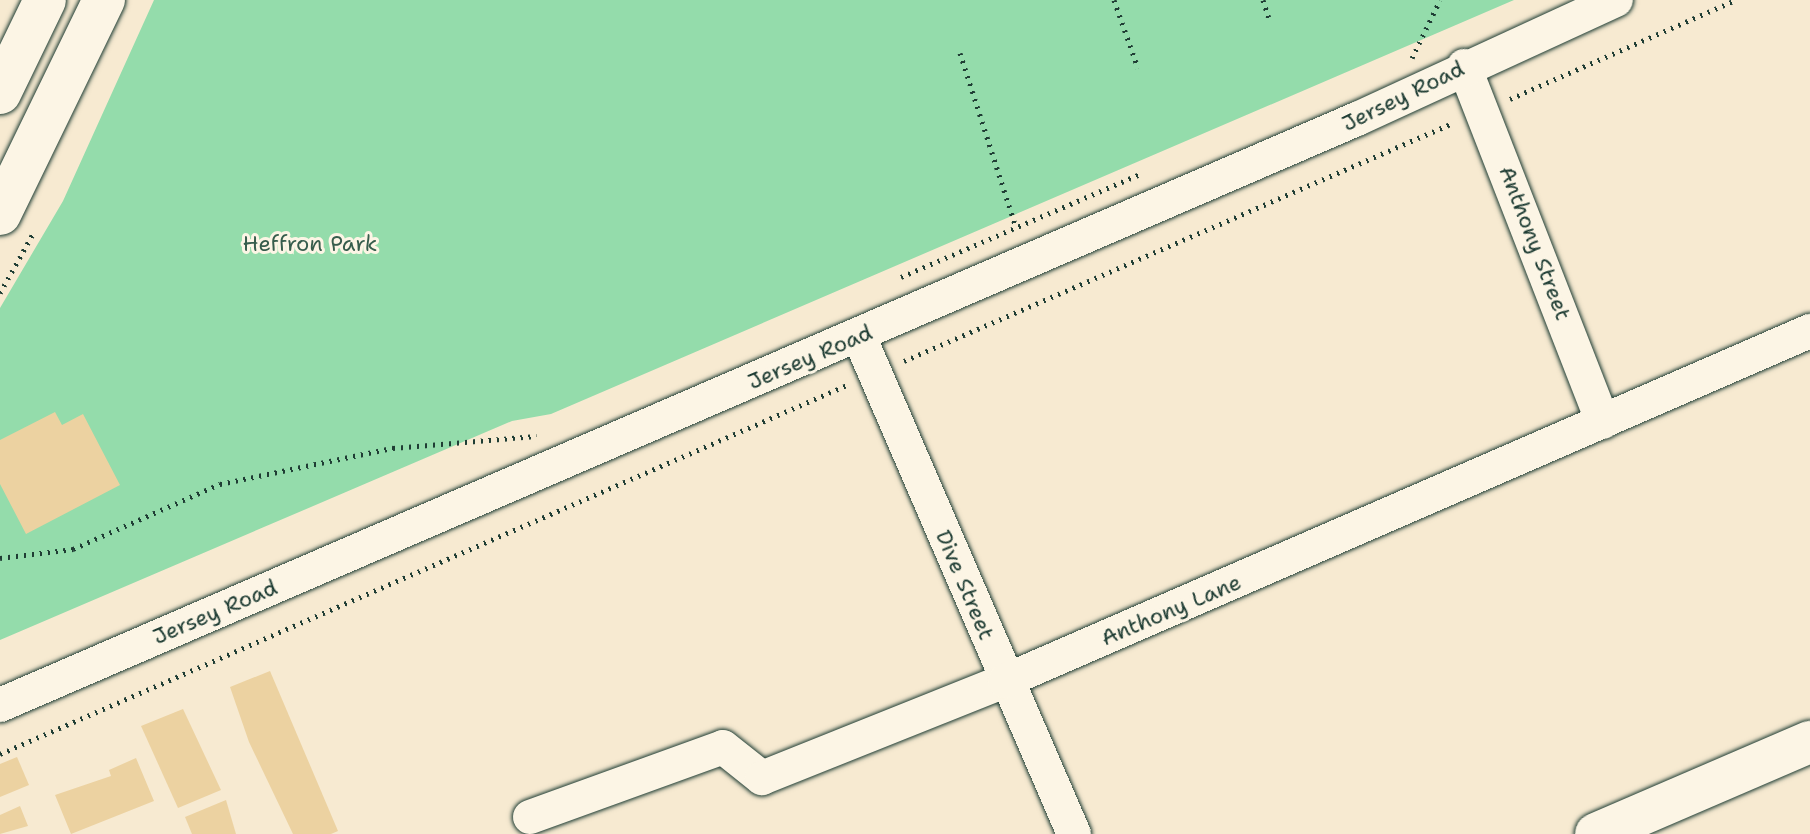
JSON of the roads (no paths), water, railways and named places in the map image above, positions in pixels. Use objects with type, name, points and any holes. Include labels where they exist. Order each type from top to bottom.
[{"type":"main road","points":[[6,70],[45,0]]},
{"type":"main road","points":[[0,214],[104,0]]},
{"type":"main road","points":[[1596,834],[1810,742]]},
{"type":"street","name":"Jersey Road","points":[[0,705],[859,336],[1616,0]]},
{"type":"street","name":"Anthony Street","points":[[1464,66],[1603,422]]},
{"type":"street","name":"Anthony Lane","points":[[530,817],[723,747],[762,778],[1005,681],[1810,331]]},
{"type":"street","name":"Dive Street","points":[[859,336],[1005,681],[1074,834]]},
{"type":"park label","name":"Heffron Park","points":[[310,244]]}]
